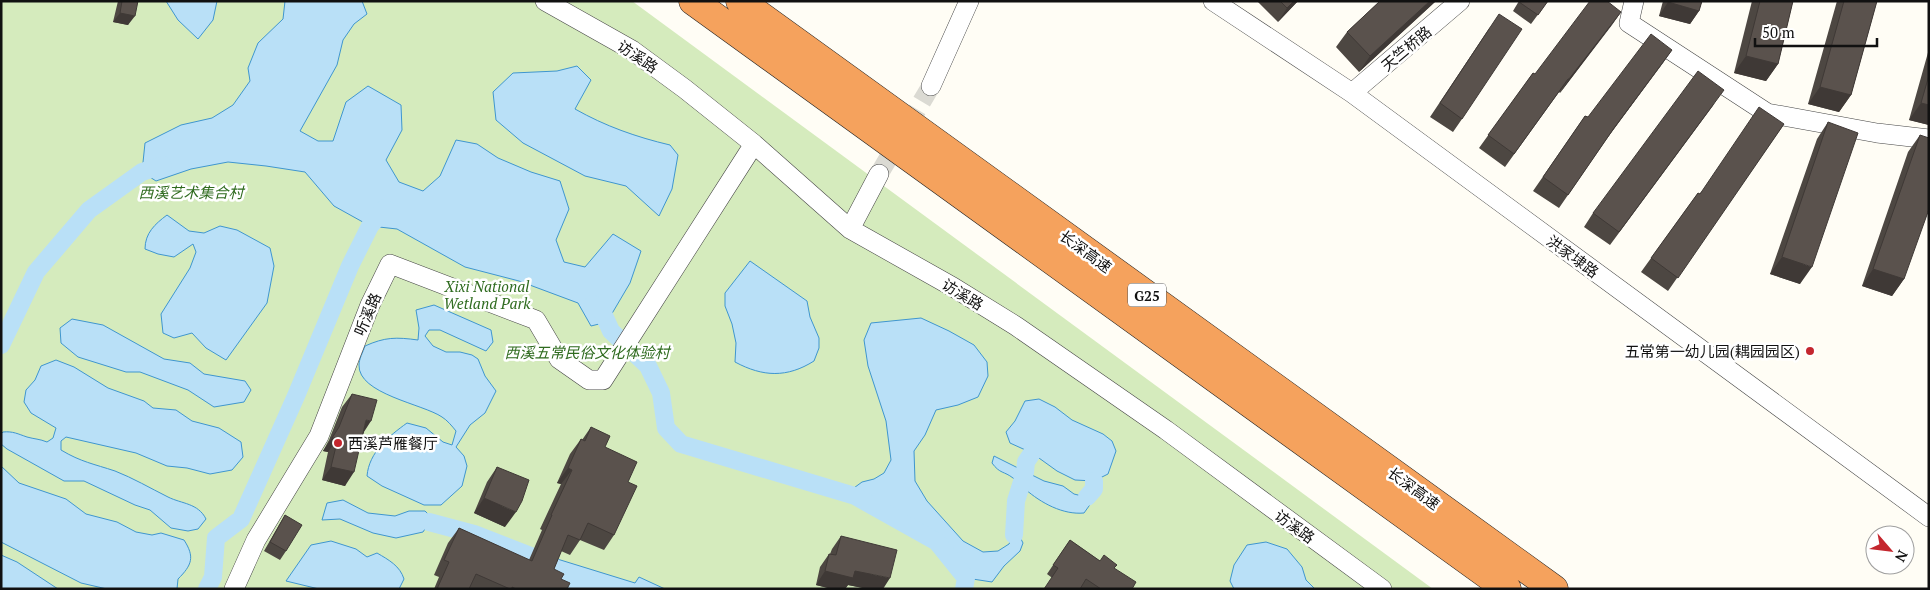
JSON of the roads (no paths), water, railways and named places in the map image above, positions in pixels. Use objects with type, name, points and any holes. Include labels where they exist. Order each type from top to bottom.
[{"type":"highway","name":"长深高速","points":[[693,1],[1507,589]]},
{"type":"highway","name":"长深高速","points":[[740,1],[1554,589]]},
{"type":"street","name":"访溪路","points":[[546,1],[632,50],[754,144],[850,229],[953,287],[1016,326],[1166,430],[1382,589]]},
{"type":"street","points":[[931,86],[969,1]]},
{"type":"street","name":"洪家埭路","points":[[1213,1],[1352,93],[1929,518]]},
{"type":"street","name":"天竺桥路","points":[[1352,93],[1460,1]]},
{"type":"street","points":[[1634,1],[1629,23],[1767,113],[1877,133],[1929,139]]},
{"type":"street","name":"听溪路","points":[[234,589],[256,540],[319,436],[370,305],[390,264],[536,320],[559,359],[589,380],[603,380],[754,144]]},
{"type":"street","points":[[850,229],[879,174]]},
{"type":"water","points":[[166,1],[217,1],[213,20],[198,39],[178,20]]},
{"type":"water","points":[[285,1],[362,1],[367,14],[354,24],[343,40],[337,65],[300,131],[318,141],[333,141],[346,102],[368,86],[401,105],[402,130],[386,160],[399,182],[423,191],[440,176],[456,140],[477,144],[498,158],[531,172],[560,181],[569,209],[556,240],[564,262],[585,267],[613,234],[641,251],[630,283],[607,322],[591,326],[578,303],[519,281],[465,267],[397,229],[370,226],[334,206],[305,172],[228,162],[191,169],[156,181],[142,172],[145,143],[181,125],[212,118],[233,105],[250,81],[248,68],[258,43],[283,19]]},
{"type":"water","points":[[577,66],[591,80],[575,109],[621,130],[670,145],[678,155],[672,189],[659,216],[626,186],[585,176],[523,143],[496,120],[493,92],[513,73],[557,71]]},
{"type":"water","points":[[167,215],[189,231],[204,233],[220,226],[237,230],[270,248],[274,266],[267,303],[226,360],[206,348],[192,333],[174,338],[163,333],[161,314],[190,268],[196,252],[193,244],[174,257],[145,249],[145,243],[152,229]]},
{"type":"water","points":[[750,261],[807,301],[810,317],[819,338],[819,348],[814,361],[804,367],[775,374],[755,371],[735,362],[736,343],[732,324],[725,306],[725,293]]},
{"type":"water","points":[[434,305],[491,330],[493,342],[486,351],[440,330],[429,330],[425,336],[433,346],[446,352],[460,352],[472,355],[478,359],[485,376],[496,391],[485,413],[470,425],[456,447],[464,456],[467,466],[462,486],[441,505],[424,505],[382,486],[367,476],[372,459],[381,445],[407,423],[426,428],[443,442],[452,445],[456,431],[448,421],[433,412],[393,397],[369,384],[362,375],[359,365],[365,346],[391,338],[418,340],[419,328],[416,310]]},
{"type":"water","points":[[921,318],[974,345],[987,362],[988,376],[978,397],[958,405],[936,410],[925,435],[914,451],[915,481],[927,501],[963,541],[983,552],[998,551],[1009,544],[1014,535],[1020,537],[1023,543],[1020,551],[1004,566],[992,582],[966,578],[937,542],[847,493],[862,482],[874,479],[884,473],[891,460],[886,421],[868,366],[864,340],[871,323]]},
{"type":"water","points":[[72,319],[103,325],[164,359],[190,363],[204,374],[245,381],[251,390],[244,402],[214,407],[188,390],[140,372],[126,372],[78,357],[61,343],[60,328]]},
{"type":"water","points":[[56,360],[74,367],[108,388],[144,401],[153,408],[176,410],[192,421],[219,428],[241,442],[243,457],[232,470],[210,474],[187,468],[167,466],[136,453],[66,437],[61,441],[61,450],[68,454],[115,471],[199,510],[206,519],[198,529],[188,531],[171,528],[150,510],[84,481],[64,481],[1,444],[1,434],[3,432],[13,432],[47,442],[53,438],[56,428],[31,413],[24,402],[26,390],[35,380],[41,366]]},
{"type":"water","points":[[1039,399],[1055,407],[1072,420],[1103,434],[1112,441],[1116,451],[1108,474],[1094,481],[1075,480],[1057,471],[1032,453],[1010,443],[1006,432],[1015,421],[1025,401]]},
{"type":"water","points":[[994,456],[1044,481],[1063,486],[1074,494],[1094,499],[1084,513],[1068,512],[1053,507],[1038,499],[1015,479],[997,469],[992,463]]},
{"type":"water","points":[[1,466],[19,483],[66,499],[86,514],[117,522],[136,532],[152,535],[161,533],[184,540],[191,556],[189,565],[178,579],[177,589],[107,589],[81,583],[1,542]]},
{"type":"water","points":[[343,500],[368,513],[395,516],[409,511],[425,511],[432,518],[423,532],[396,538],[373,533],[340,519],[322,520],[327,503]]},
{"type":"water","points":[[331,541],[356,549],[367,557],[377,553],[390,561],[400,570],[404,579],[399,589],[319,589],[286,581],[311,545]]},
{"type":"water","points":[[1266,542],[1287,549],[1302,567],[1306,580],[1315,589],[1234,589],[1230,581],[1234,565],[1247,545]]},
{"type":"water","points":[[1,555],[17,562],[58,589],[1,589]]},
{"type":"water","points":[[554,558],[635,583],[639,577],[665,589],[553,589],[545,571]]},
{"type":"waterway","points":[[1,345],[36,272],[89,210],[142,172],[163,165]]},
{"type":"waterway","points":[[207,589],[213,577],[216,538],[241,519],[296,396],[350,266],[370,226],[385,208]]},
{"type":"waterway","points":[[593,304],[602,311],[611,331],[648,366],[661,393],[666,428],[681,444],[855,496],[937,542],[966,578],[964,589]]},
{"type":"waterway","points":[[1014,535],[1016,501],[1025,472],[1026,462],[1032,453]]},
{"type":"waterway","points":[[1087,497],[1094,489],[1094,481]]},
{"type":"waterway","points":[[429,522],[474,534],[551,564]]},
{"type":"tunnel","points":[[879,174],[931,86]]},
{"type":"place","name":"五常第一幼儿园(耦园园区)","points":[[1810,351]]},
{"type":"place","name":"西溪芦雁餐厅","points":[[338,443]]},
{"type":"park label","name":"西溪艺术集合村","points":[[191,192]]},
{"type":"park label","name":"Xixi National Wetland Park","points":[[487,294]]},
{"type":"park label","name":"西溪五常民俗文化体验村","points":[[587,352]]}]
